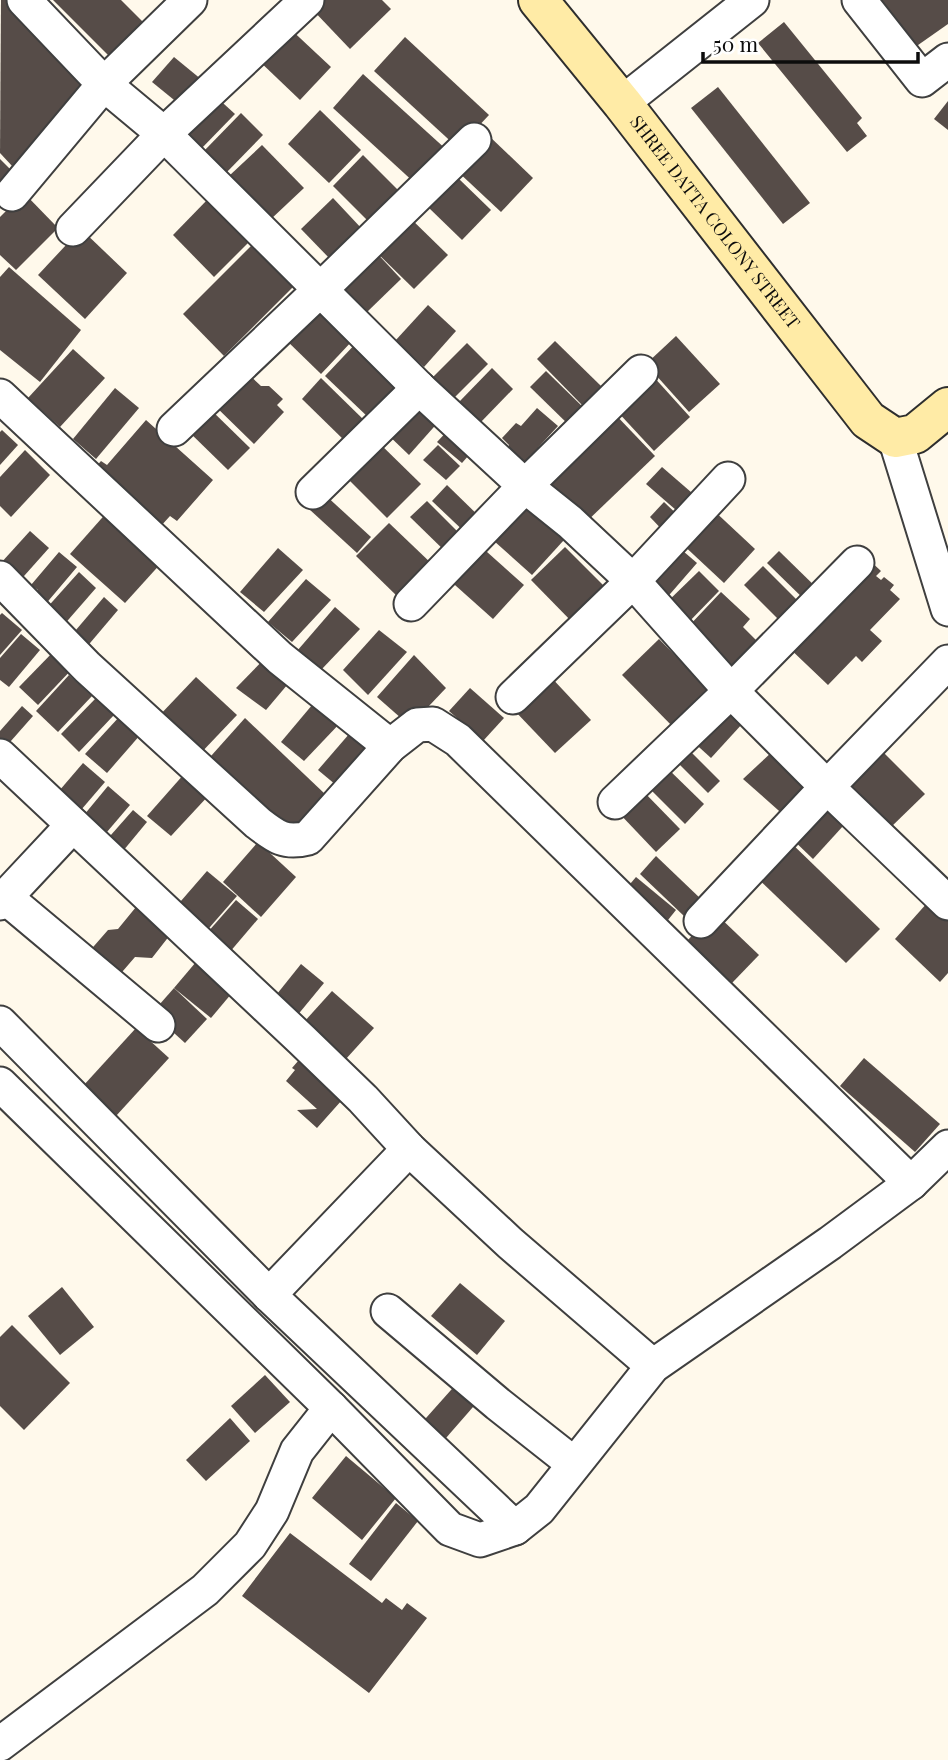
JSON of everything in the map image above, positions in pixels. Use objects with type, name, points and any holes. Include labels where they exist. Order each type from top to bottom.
[{"type":"street","points":[[23,0],[104,84],[164,134],[419,388],[633,581],[731,691],[948,903]]},
{"type":"street","points":[[12,194],[104,84],[190,0]]},
{"type":"street","points":[[73,229],[164,134],[307,0]]},
{"type":"street","name":"SHREE DATTA COLONY STREET","points":[[538,0],[622,103],[868,420],[895,438]]},
{"type":"street","points":[[622,103],[752,0]]},
{"type":"street","points":[[859,0],[922,80],[948,60]]},
{"type":"street","points":[[174,429],[474,140]]},
{"type":"street","points":[[411,604],[525,486],[641,372]]},
{"type":"street","points":[[313,492],[419,388]]},
{"type":"street","points":[[0,396],[280,658],[390,746]]},
{"type":"street","points":[[948,407],[915,434],[895,438],[948,609]]},
{"type":"street","points":[[513,697],[633,581],[729,479]]},
{"type":"street","points":[[615,802],[731,691],[857,563]]},
{"type":"street","points":[[0,578],[87,667],[274,836],[294,841],[308,838],[390,746],[417,725],[433,724],[458,740],[911,1182]]},
{"type":"street","points":[[701,921],[948,662]]},
{"type":"street","points":[[0,756],[354,1091],[409,1149],[510,1243],[653,1366]]},
{"type":"street","points":[[74,825],[3,900],[158,1025]]},
{"type":"street","points":[[0,1023],[269,1295],[515,1528]]},
{"type":"street","points":[[0,1084],[331,1408],[450,1530],[480,1540],[515,1528],[539,1509],[653,1366],[830,1243],[911,1182],[948,1147]]},
{"type":"street","points":[[269,1295],[409,1149]]},
{"type":"street","points":[[388,1311],[574,1465]]},
{"type":"street","points":[[0,1744],[205,1590],[250,1545],[272,1511],[297,1451],[331,1408]]},
{"type":"building","points":[[1,0],[12,0],[96,86],[13,167],[0,153]]},
{"type":"building","points":[[53,0],[121,0],[150,29],[116,63]]},
{"type":"building","points":[[317,0],[382,0],[391,9],[350,49],[310,7]]},
{"type":"building","points":[[868,0],[948,0],[948,24],[911,50]]},
{"type":"building","points":[[784,22],[862,118],[857,123],[867,136],[847,152],[758,43]]},
{"type":"building","points":[[285,24],[331,67],[300,100],[255,57]]},
{"type":"building","points":[[405,37],[489,115],[458,148],[374,71]]},
{"type":"building","points":[[174,57],[202,80],[179,104],[152,82]]},
{"type":"building","points":[[363,74],[448,151],[417,185],[333,108]]},
{"type":"building","points":[[718,87],[810,203],[783,224],[691,108]]},
{"type":"building","points":[[213,94],[235,114],[200,150],[178,130]]},
{"type":"building","points":[[948,101],[948,130],[934,119]]},
{"type":"building","points":[[320,110],[361,150],[329,183],[288,144]]},
{"type":"building","points":[[241,113],[263,135],[225,174],[203,152]]},
{"type":"building","points":[[488,135],[533,178],[501,212],[455,169]]},
{"type":"building","points":[[262,145],[304,188],[270,220],[229,176]]},
{"type":"building","points":[[363,155],[399,191],[369,222],[333,186]]},
{"type":"building","points":[[0,159],[16,175],[0,191]]},
{"type":"building","points":[[458,178],[491,210],[462,240],[429,208]]},
{"type":"building","points":[[24,193],[58,228],[16,270],[0,255],[0,217]]},
{"type":"building","points":[[333,198],[363,230],[331,260],[301,229]]},
{"type":"building","points":[[208,199],[249,242],[214,277],[173,235]]},
{"type":"building","points":[[405,213],[448,255],[414,289],[371,247]]},
{"type":"building","points":[[81,229],[127,273],[85,319],[38,275]]},
{"type":"building","points":[[254,243],[295,285],[224,356],[183,314]]},
{"type":"building","points":[[373,249],[401,279],[366,313],[337,283]]},
{"type":"building","points":[[9,267],[81,330],[40,382],[0,350],[0,277]]},
{"type":"building","points":[[321,305],[354,339],[321,374],[284,338]]},
{"type":"building","points":[[428,305],[456,331],[424,367],[395,341]]},
{"type":"building","points":[[676,336],[720,384],[689,412],[646,364]]},
{"type":"building","points":[[359,340],[404,383],[370,419],[325,376]]},
{"type":"building","points":[[555,341],[601,386],[582,405],[537,359]]},
{"type":"building","points":[[467,343],[488,364],[453,399],[432,378]]},
{"type":"building","points":[[73,349],[105,378],[60,427],[28,398]]},
{"type":"building","points":[[492,368],[513,389],[480,423],[459,402]]},
{"type":"building","points":[[244,370],[261,386],[269,386],[283,399],[277,405],[284,412],[254,444],[212,403]]},
{"type":"building","points":[[546,371],[589,413],[573,429],[530,387]]},
{"type":"building","points":[[652,375],[690,417],[654,451],[615,409]]},
{"type":"building","points":[[321,378],[367,423],[347,443],[302,399]]},
{"type":"building","points":[[115,388],[139,408],[96,459],[73,439]]},
{"type":"building","points":[[416,396],[441,419],[409,455],[384,431]]},
{"type":"building","points":[[207,406],[250,448],[228,470],[185,428]]},
{"type":"building","points":[[537,408],[558,426],[523,464],[507,450],[509,445],[502,438],[516,423],[521,426]]},
{"type":"building","points":[[612,411],[655,456],[584,524],[541,479]]},
{"type":"building","points":[[146,420],[213,480],[177,521],[170,516],[160,527],[94,469],[101,461],[107,465]]},
{"type":"building","points":[[451,427],[476,447],[462,463],[437,442]]},
{"type":"building","points":[[2,430],[18,445],[0,465],[0,432]]},
{"type":"building","points":[[375,439],[421,484],[387,518],[342,473]]},
{"type":"building","points":[[438,445],[460,466],[446,480],[423,460]]},
{"type":"building","points":[[25,450],[50,475],[11,517],[0,506],[0,477]]},
{"type":"building","points":[[662,467],[699,499],[684,517],[646,484]]},
{"type":"building","points":[[447,485],[486,523],[471,538],[432,501]]},
{"type":"building","points":[[323,493],[371,537],[357,553],[309,509]]},
{"type":"building","points":[[517,498],[564,540],[532,575],[485,533]]},
{"type":"building","points":[[427,501],[467,541],[451,557],[410,517]]},
{"type":"building","points":[[664,502],[684,521],[668,536],[650,517]]},
{"type":"building","points":[[710,507],[755,549],[724,583],[679,541]]},
{"type":"building","points":[[109,510],[164,560],[125,603],[70,554]]},
{"type":"building","points":[[389,523],[433,565],[400,599],[356,556]]},
{"type":"building","points":[[30,531],[49,548],[16,585],[0,564]]},
{"type":"building","points":[[477,543],[524,585],[493,619],[446,577]]},
{"type":"building","points":[[676,545],[697,563],[664,601],[643,582]]},
{"type":"building","points":[[565,547],[611,593],[577,627],[531,580]]},
{"type":"building","points":[[278,548],[303,570],[264,612],[240,592]]},
{"type":"building","points":[[779,551],[823,594],[811,606],[767,563]]},
{"type":"building","points":[[59,552],[77,567],[44,606],[33,596],[38,590],[31,585]]},
{"type":"building","points":[[867,558],[881,571],[876,576],[881,580],[884,577],[894,585],[890,590],[900,599],[870,630],[882,641],[862,662],[856,656],[828,685],[785,644]]},
{"type":"building","points":[[763,566],[807,610],[788,629],[744,585]]},
{"type":"building","points":[[699,571],[719,591],[684,627],[663,606]]},
{"type":"building","points":[[79,572],[96,588],[62,627],[44,611]]},
{"type":"building","points":[[306,579],[331,600],[292,642],[268,622]]},
{"type":"building","points":[[721,592],[750,619],[743,627],[758,642],[732,670],[687,628]]},
{"type":"building","points":[[104,597],[118,610],[85,649],[70,637]]},
{"type":"building","points":[[335,607],[360,629],[321,670],[297,651]]},
{"type":"building","points":[[2,613],[22,630],[0,655],[0,615]]},
{"type":"building","points":[[379,630],[407,652],[368,695],[343,670]]},
{"type":"building","points":[[21,634],[40,650],[9,687],[0,680],[0,658]]},
{"type":"building","points":[[659,639],[713,694],[676,730],[622,675]]},
{"type":"building","points":[[56,649],[74,667],[38,705],[19,687]]},
{"type":"building","points":[[268,655],[293,678],[266,710],[236,688]]},
{"type":"building","points":[[414,655],[446,688],[410,726],[377,697]]},
{"type":"building","points":[[69,675],[92,696],[58,732],[36,711]]},
{"type":"building","points":[[549,675],[591,720],[555,753],[513,709]]},
{"type":"building","points":[[196,677],[237,715],[198,756],[157,718]]},
{"type":"building","points":[[470,688],[504,718],[483,741],[449,711]]},
{"type":"building","points":[[96,698],[114,715],[79,752],[61,734]]},
{"type":"building","points":[[318,698],[343,720],[304,761],[281,742]]},
{"type":"building","points":[[721,703],[743,723],[711,758],[689,738]]},
{"type":"building","points":[[22,706],[33,716],[3,750],[0,747],[0,731]]},
{"type":"building","points":[[120,716],[141,734],[107,773],[85,754]]},
{"type":"building","points":[[245,718],[325,794],[290,831],[211,756]]},
{"type":"building","points":[[356,726],[381,748],[342,790],[318,770]]},
{"type":"building","points":[[685,746],[720,781],[708,793],[673,758]]},
{"type":"building","points":[[880,749],[925,794],[889,829],[845,784]]},
{"type":"building","points":[[773,751],[810,791],[787,818],[743,779]]},
{"type":"building","points":[[83,763],[105,782],[75,817],[53,798]]},
{"type":"building","points":[[663,764],[704,804],[685,824],[645,784]]},
{"type":"building","points":[[185,773],[210,794],[171,836],[147,816]]},
{"type":"building","points":[[108,786],[130,805],[101,839],[79,821]]},
{"type":"building","points":[[641,789],[680,829],[656,852],[617,811]]},
{"type":"building","points":[[818,801],[844,825],[813,859],[788,835]]},
{"type":"building","points":[[133,810],[147,822],[118,857],[103,844]]},
{"type":"building","points":[[787,839],[880,929],[846,963],[753,874]]},
{"type":"building","points":[[258,842],[296,877],[261,917],[223,882]]},
{"type":"building","points":[[656,856],[702,900],[685,917],[640,874]]},
{"type":"building","points":[[207,871],[237,896],[203,935],[174,909]]},
{"type":"building","points":[[636,877],[676,910],[664,925],[625,890]]},
{"type":"building","points":[[236,900],[258,919],[229,953],[207,933]]},
{"type":"building","points":[[928,902],[948,920],[948,973],[940,982],[895,939]]},
{"type":"building","points":[[136,907],[170,935],[152,958],[135,957],[116,979],[87,954],[108,930],[118,929]]},
{"type":"building","points":[[714,912],[759,955],[732,983],[687,941]]},
{"type":"building","points":[[196,962],[232,993],[211,1018],[174,988]]},
{"type":"building","points":[[301,964],[324,983],[296,1017],[273,999]]},
{"type":"building","points":[[174,988],[207,1019],[185,1043],[152,1013]]},
{"type":"building","points":[[332,991],[374,1028],[345,1060],[304,1022]]},
{"type":"building","points":[[136,1028],[169,1058],[116,1116],[83,1086]]},
{"type":"building","points":[[305,1053],[342,1100],[317,1128],[297,1110],[317,1109],[286,1081],[295,1070],[292,1068]]},
{"type":"building","points":[[864,1058],[940,1124],[915,1152],[840,1086]]},
{"type":"building","points":[[460,1283],[505,1321],[477,1355],[431,1316]]},
{"type":"building","points":[[62,1287],[94,1327],[60,1355],[28,1316]]},
{"type":"building","points":[[12,1325],[70,1383],[24,1430],[0,1406],[0,1337]]},
{"type":"building","points":[[265,1375],[290,1402],[255,1433],[231,1406]]},
{"type":"building","points":[[459,1381],[480,1399],[439,1446],[418,1427]]},
{"type":"building","points":[[230,1418],[250,1441],[206,1481],[186,1460]]},
{"type":"building","points":[[346,1456],[396,1498],[362,1540],[312,1498]]},
{"type":"building","points":[[396,1503],[418,1521],[371,1581],[349,1564]]},
{"type":"building","points":[[290,1533],[382,1603],[386,1598],[402,1610],[407,1603],[427,1618],[369,1693],[242,1596]]}]
